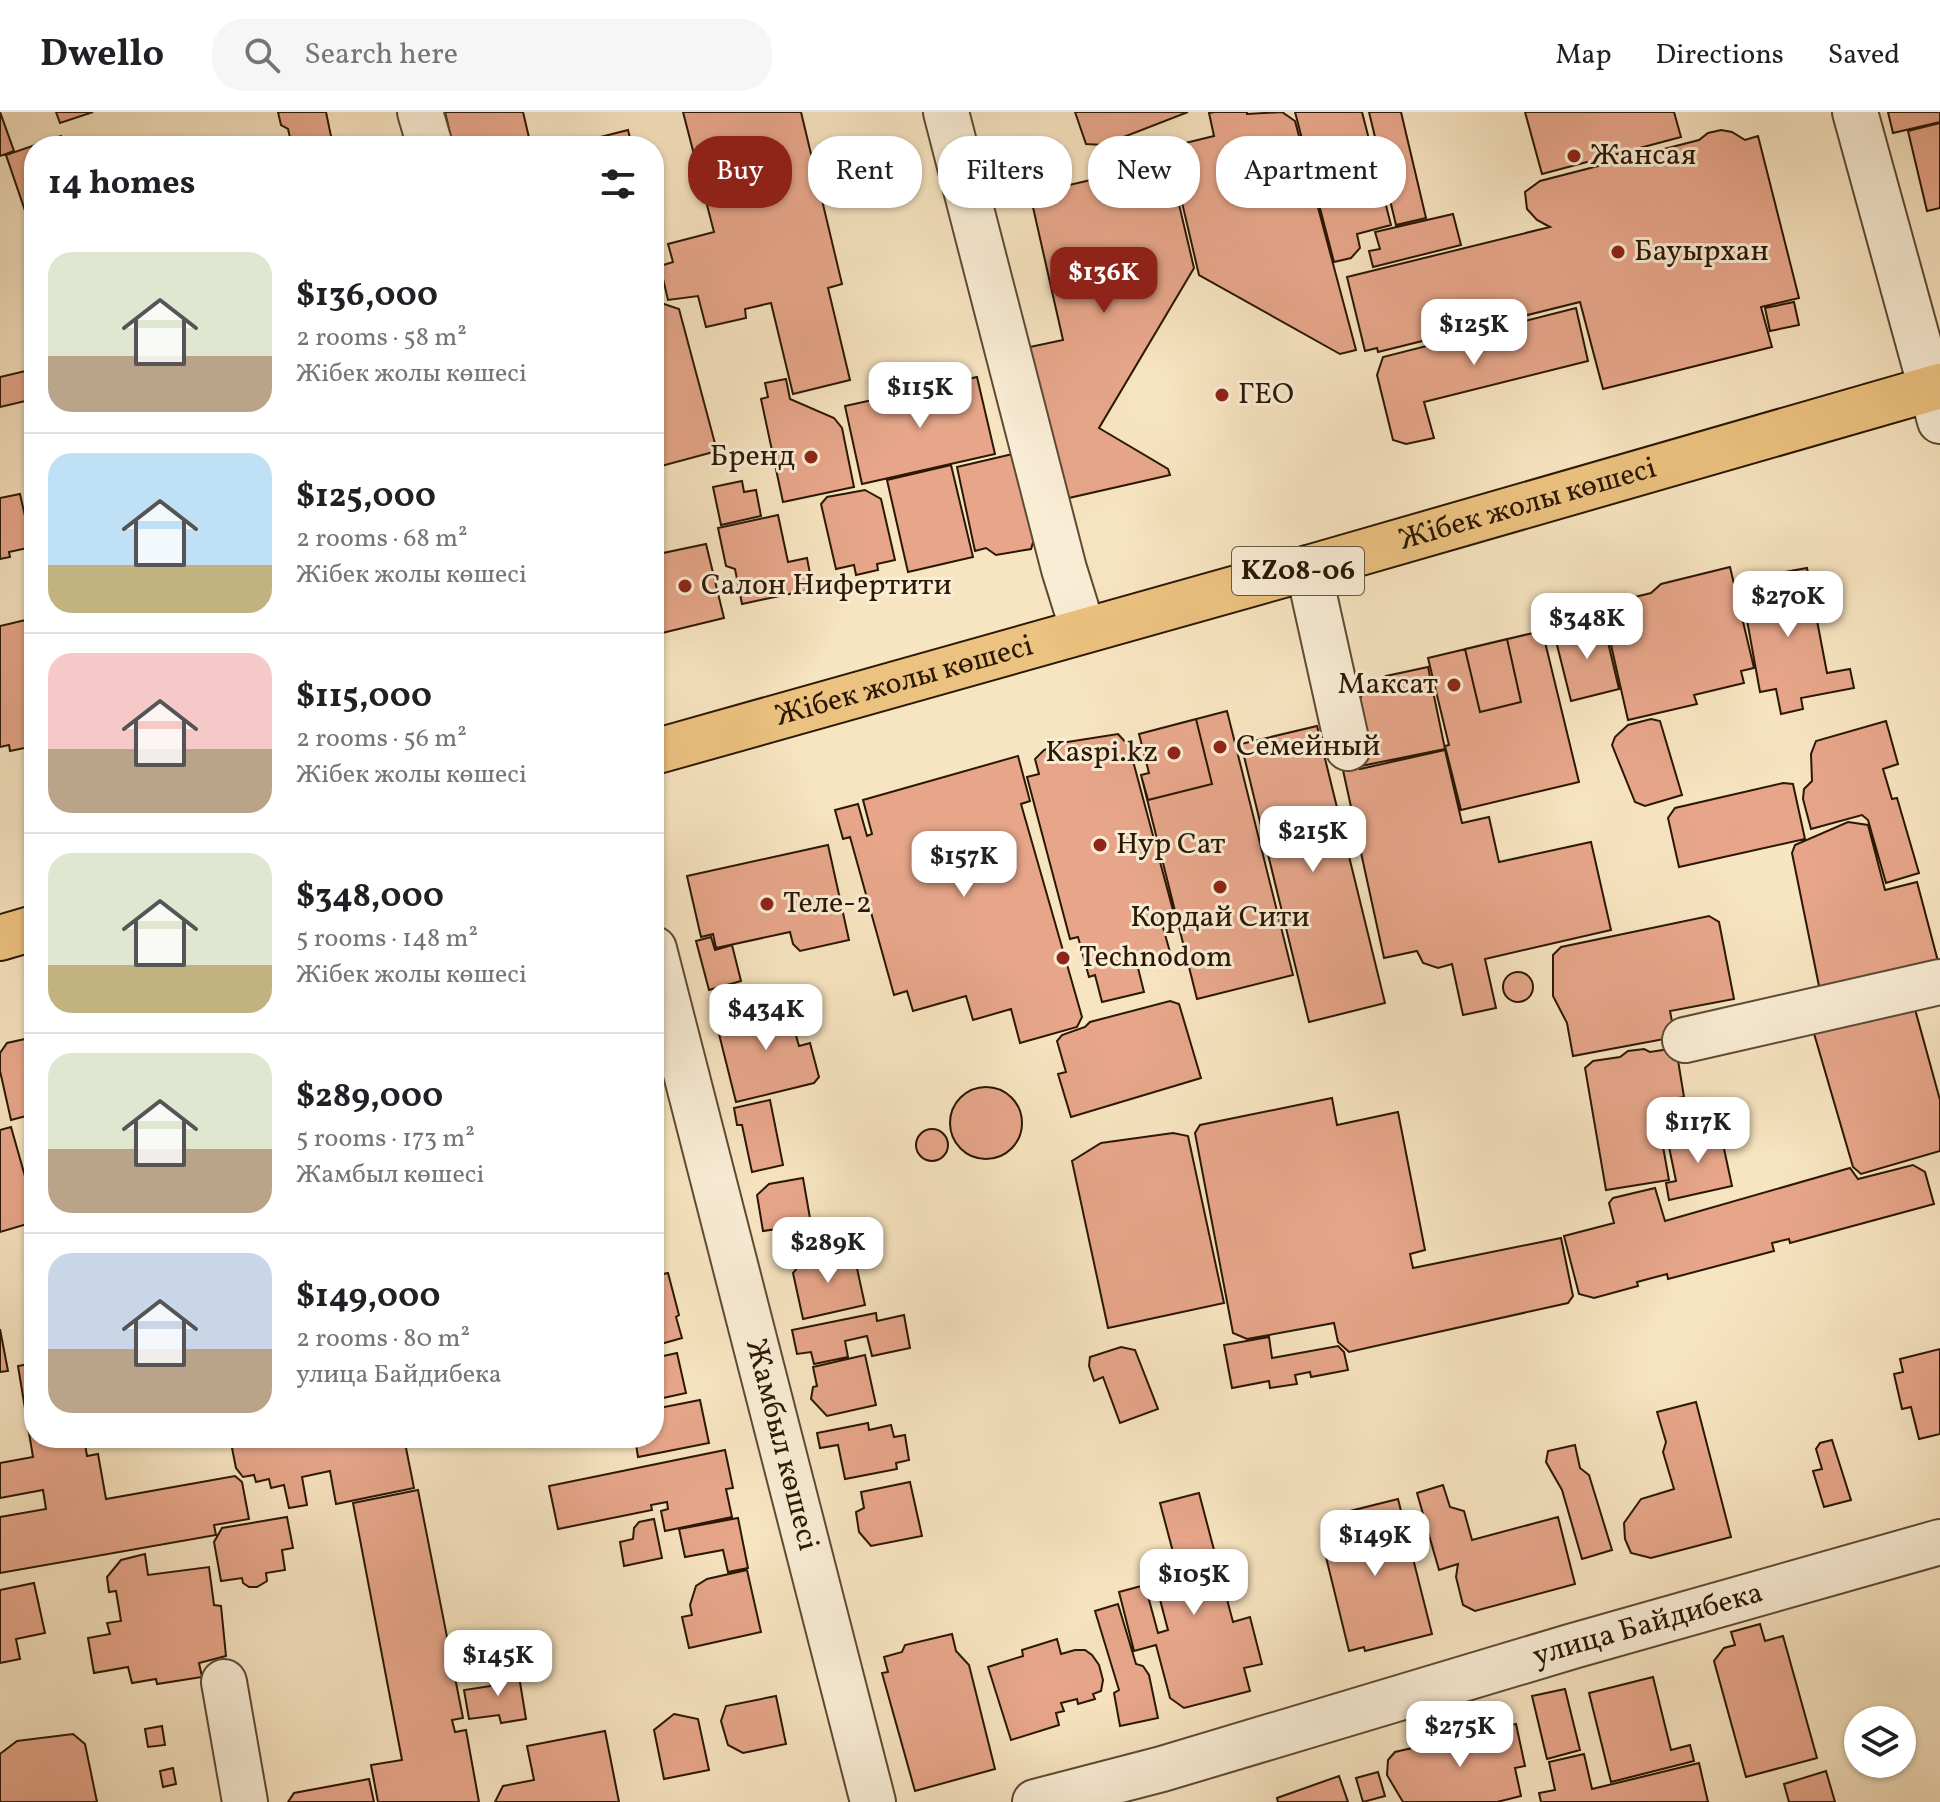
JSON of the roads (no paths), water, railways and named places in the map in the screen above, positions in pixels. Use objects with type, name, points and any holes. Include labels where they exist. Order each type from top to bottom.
[{"type":"highway","name":"Жібек жолы көшесі","points":[[664,749],[1308,568],[1937,399]]},
{"type":"highway","points":[[0,938],[24,931]]},
{"type":"street","points":[[420,112],[426,136]]},
{"type":"street","points":[[946,112],[1064,569],[1083,630]]},
{"type":"street","points":[[1855,112],[1937,399]]},
{"type":"street","points":[[1308,568],[1348,748]]},
{"type":"street","points":[[1685,1040],[1938,983]]},
{"type":"street","name":"Жамбыл көшесі","points":[[664,988],[873,1802]]},
{"type":"street","name":"улица Байдибека","points":[[1035,1802],[1162,1769],[1573,1646],[1940,1542]]},
{"type":"street","points":[[224,1682],[245,1802]]},
{"type":"place","name":"Жансая","points":[[1574,156]]},
{"type":"place","name":"Бауырхан","points":[[1618,252]]},
{"type":"place","name":"ГЕО","points":[[1222,395]]},
{"type":"place","name":"Бренд","points":[[811,457]]},
{"type":"place","name":"Салон Нифертити","points":[[685,586]]},
{"type":"place","name":"Максат","points":[[1454,685]]},
{"type":"place","name":"Семейный","points":[[1220,747]]},
{"type":"place","name":"Kaspi.kz","points":[[1174,753]]},
{"type":"place","name":"Нур Сат","points":[[1100,845]]},
{"type":"place","name":"Кордай Сити","points":[[1220,887]]},
{"type":"place","name":"Теле-2","points":[[767,904]]},
{"type":"place","name":"Technodom","points":[[1063,958]]}]
